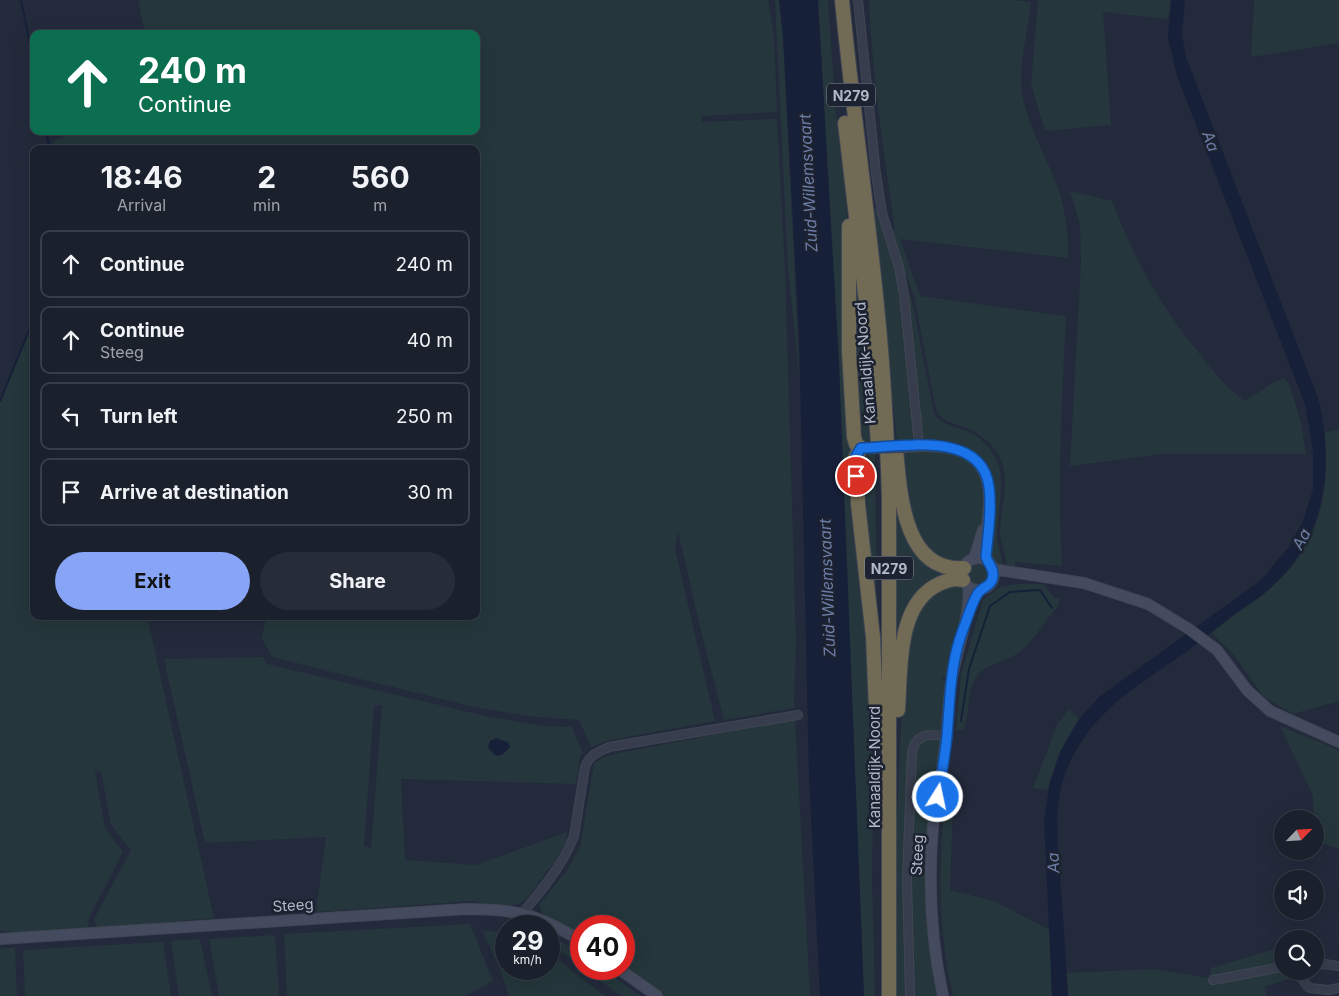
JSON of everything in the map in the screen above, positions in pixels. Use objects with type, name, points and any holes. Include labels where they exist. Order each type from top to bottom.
[{"type":"highway","name":"Kanaaldijk-Noord","points":[[833,0],[870,336],[877,426],[881,554],[880,996]]},
{"type":"highway","name":"Kanaaldijk-Noord","points":[[842,0],[850,93],[883,367],[889,497],[890,770],[888,996]]},
{"type":"highway","name":"N279","points":[[850,163],[849,352],[854,437],[856,444],[865,448],[856,456],[859,518],[873,638],[876,709],[881,742]]},
{"type":"highway","name":"N279","points":[[883,367],[888,386],[905,515],[910,532],[919,548],[932,560],[967,573]]},
{"type":"highway","name":"N279","points":[[890,770],[896,749],[904,642],[908,618],[914,606],[927,591],[967,573]]},
{"type":"street","points":[[858,0],[876,174],[882,213],[899,267],[904,296],[918,445]]},
{"type":"street","name":"Steeg","points":[[865,448],[918,445],[950,447],[962,450],[977,461],[982,467],[989,486],[988,517],[992,581]]},
{"type":"street","name":"Steeg","points":[[964,628],[967,573],[988,517]]},
{"type":"street","points":[[1030,576],[992,581],[987,587],[980,590],[967,573],[990,565],[1030,576],[1066,579],[1109,590],[1148,604],[1188,629],[1226,660],[1247,690],[1270,711],[1339,742]]},
{"type":"street","name":"Steeg","points":[[943,996],[933,938],[930,894],[934,824],[947,736],[953,668],[964,628],[980,590]]},
{"type":"street","points":[[523,913],[558,868],[570,846],[574,836],[585,767],[587,761],[594,754],[609,747],[798,715]]},
{"type":"street","points":[[910,996],[907,878],[912,752],[914,743],[921,736],[932,734],[947,736]]},
{"type":"street","name":"Steeg","points":[[0,939],[466,909],[501,909],[523,913],[542,920],[570,935]]},
{"type":"street","points":[[1324,964],[1339,966]]},
{"type":"street","points":[[1213,980],[1274,969]]},
{"type":"street","points":[[634,980],[657,996]]},
{"type":"street","points":[[1303,980],[1309,988],[1322,990],[1339,988]]},
{"type":"shaded area","points":[[138,0],[768,0],[774,36],[777,112],[701,116],[702,122],[777,119],[785,269],[796,641],[794,708],[724,720],[678,531],[675,549],[715,721],[610,740],[591,747],[579,720],[528,716],[474,707],[272,657],[262,639],[265,620],[480,620],[480,145],[50,144],[65,135],[480,135],[480,30],[144,30]]},
{"type":"shaded area","points":[[775,0],[779,0],[783,36],[800,382],[788,269]]},
{"type":"shaded area","points":[[818,0],[828,0],[836,116],[846,198],[874,728],[872,881],[875,996],[864,996],[837,353]]},
{"type":"shaded area","points":[[869,0],[1012,0],[1031,2],[1022,59],[1022,93],[1029,119],[1060,194],[1067,226],[1068,258],[900,239],[920,296],[1066,316],[1060,472],[1062,566],[1015,562],[1015,567],[1006,564],[1000,531],[1005,478],[999,455],[991,444],[978,434],[944,419],[936,410],[914,296],[890,234],[895,229],[876,86]]},
{"type":"shaded area","points":[[1038,0],[1171,0],[1168,19],[1103,12],[1111,125],[1045,131],[1031,84]]},
{"type":"shaded area","points":[[1254,0],[1339,0],[1339,43],[1251,57]]},
{"type":"shaded area","points":[[1070,191],[1112,201],[1128,240],[1158,296],[1182,331],[1230,389],[1245,401],[1278,380],[1285,379],[1289,384],[1301,423],[1306,454],[1162,454],[1070,466],[1081,262],[1080,224]]},
{"type":"shaded area","points":[[879,209],[900,282],[915,433],[911,440],[897,441],[873,210]]},
{"type":"shaded area","points":[[852,215],[874,442],[863,442],[858,438]]},
{"type":"shaded area","points":[[905,281],[913,305],[934,413],[947,424],[968,431],[986,444],[994,455],[999,467],[1001,491],[997,537],[1002,559],[1002,569],[994,564],[989,557],[994,492],[991,477],[985,463],[967,448],[927,440],[920,435]]},
{"type":"shaded area","points":[[30,326],[30,620],[148,620],[214,918],[97,928],[94,919],[131,850],[111,825],[101,771],[95,772],[105,828],[123,852],[89,918],[88,929],[29,933],[0,931],[0,397]]},
{"type":"shaded area","points":[[1339,429],[1339,701],[1293,714],[1263,696],[1234,655],[1212,633],[1281,578],[1306,547],[1320,511],[1324,492],[1326,452],[1324,433]]},
{"type":"shaded area","points":[[893,442],[911,539],[960,572],[933,584],[901,643],[895,718]]},
{"type":"shaded area","points":[[898,451],[948,452],[972,464],[980,474],[984,487],[985,503],[980,536],[975,553],[966,561],[956,564],[944,563],[915,537]]},
{"type":"shaded area","points":[[875,452],[877,652],[858,461],[863,453]]},
{"type":"shaded area","points":[[978,564],[985,567],[988,574],[985,581],[978,584],[971,581],[968,574],[971,567]]},
{"type":"shaded area","points":[[1018,584],[1043,584],[1055,598],[1060,599],[1057,607],[1023,649],[979,673],[972,685],[967,718],[963,730],[956,730],[961,674],[983,600],[1000,587]]},
{"type":"shaded area","points":[[941,585],[964,586],[966,594],[949,676],[941,677],[941,679],[946,681],[942,729],[914,740],[908,996],[893,996],[894,885],[904,659],[909,624]]},
{"type":"shaded area","points":[[263,657],[267,664],[485,716],[543,726],[572,727],[583,754],[580,756],[576,784],[401,779],[405,860],[476,865],[567,832],[566,842],[528,897],[520,903],[506,907],[473,901],[316,912],[326,837],[205,843],[164,659]],"holes":[[[382,705],[371,848],[364,846],[374,706]]]},
{"type":"shaded area","points":[[1069,709],[1079,719],[1060,753],[1048,790],[1033,788],[1057,725]]},
{"type":"shaded area","points":[[795,719],[810,996],[664,996],[635,975],[635,915],[570,915],[570,931],[560,926],[560,915],[543,915],[539,905],[567,870],[580,847],[594,764],[602,758],[614,754]]},
{"type":"shaded area","points":[[1280,726],[1339,750],[1339,849],[1324,844],[1324,810],[1314,810],[1313,796]]},
{"type":"shaded area","points":[[936,737],[942,742],[930,833],[940,996],[912,996],[909,925],[914,753],[919,741]]},
{"type":"shaded area","points":[[945,802],[953,803],[950,890],[994,901],[1050,930],[1052,996],[953,996],[944,947],[940,875]]},
{"type":"shaded area","points":[[470,924],[493,981],[465,996],[287,996],[284,934]]},
{"type":"shaded area","points":[[482,930],[495,932],[495,958]]},
{"type":"shaded area","points":[[275,935],[279,996],[219,996],[209,939]]},
{"type":"shaded area","points":[[200,939],[212,996],[179,996],[171,941]]},
{"type":"shaded area","points":[[560,941],[570,947],[570,958],[560,951]]},
{"type":"shaded area","points":[[163,942],[171,996],[25,996],[23,950]]},
{"type":"shaded area","points":[[0,948],[15,948],[17,996],[0,996]]},
{"type":"shaded area","points":[[1274,949],[1274,966],[1211,978],[1211,984],[1274,972],[1274,980],[1286,980],[1264,987],[1267,996],[1068,996],[1066,973],[1154,969],[1210,978],[1211,968]]},
{"type":"shaded area","points":[[560,961],[570,969],[570,980],[584,980],[605,996],[509,996],[504,980],[560,980]]},
{"type":"shaded area","points":[[600,980],[618,980],[641,996],[621,996]]},
{"type":"water","name":"Zuid-Willemsvaart","points":[[779,0],[818,0],[839,362],[864,996],[820,996],[809,776],[799,333],[783,36]]},
{"type":"water","name":"Aa","points":[[1171,0],[1185,0],[1182,34],[1186,57],[1318,398],[1326,451],[1325,477],[1321,503],[1313,527],[1302,550],[1287,572],[1262,595],[1192,648],[1121,698],[1094,725],[1072,757],[1060,791],[1057,819],[1068,996],[1052,996],[1044,818],[1050,782],[1060,752],[1079,719],[1099,697],[1261,580],[1288,548],[1303,521],[1313,489],[1313,452],[1305,404],[1177,76],[1168,38]]},
{"type":"water","points":[[496,738],[508,742],[510,747],[502,755],[496,756],[488,748],[490,741]]},
{"type":"waterway","points":[[21,0],[30,45]]},
{"type":"waterway","points":[[47,135],[49,145]]},
{"type":"waterway","points":[[0,401],[30,328]]},
{"type":"waterway","points":[[961,721],[969,669],[990,606],[1010,592],[1040,590],[1052,608]]},
{"type":"route","points":[[856,476],[856,456],[861,448],[936,445],[962,450],[969,454],[982,467],[987,478],[989,504],[986,556],[993,572],[993,578],[990,584],[980,590],[976,596],[964,628],[953,668],[947,736],[938,797]]}]
